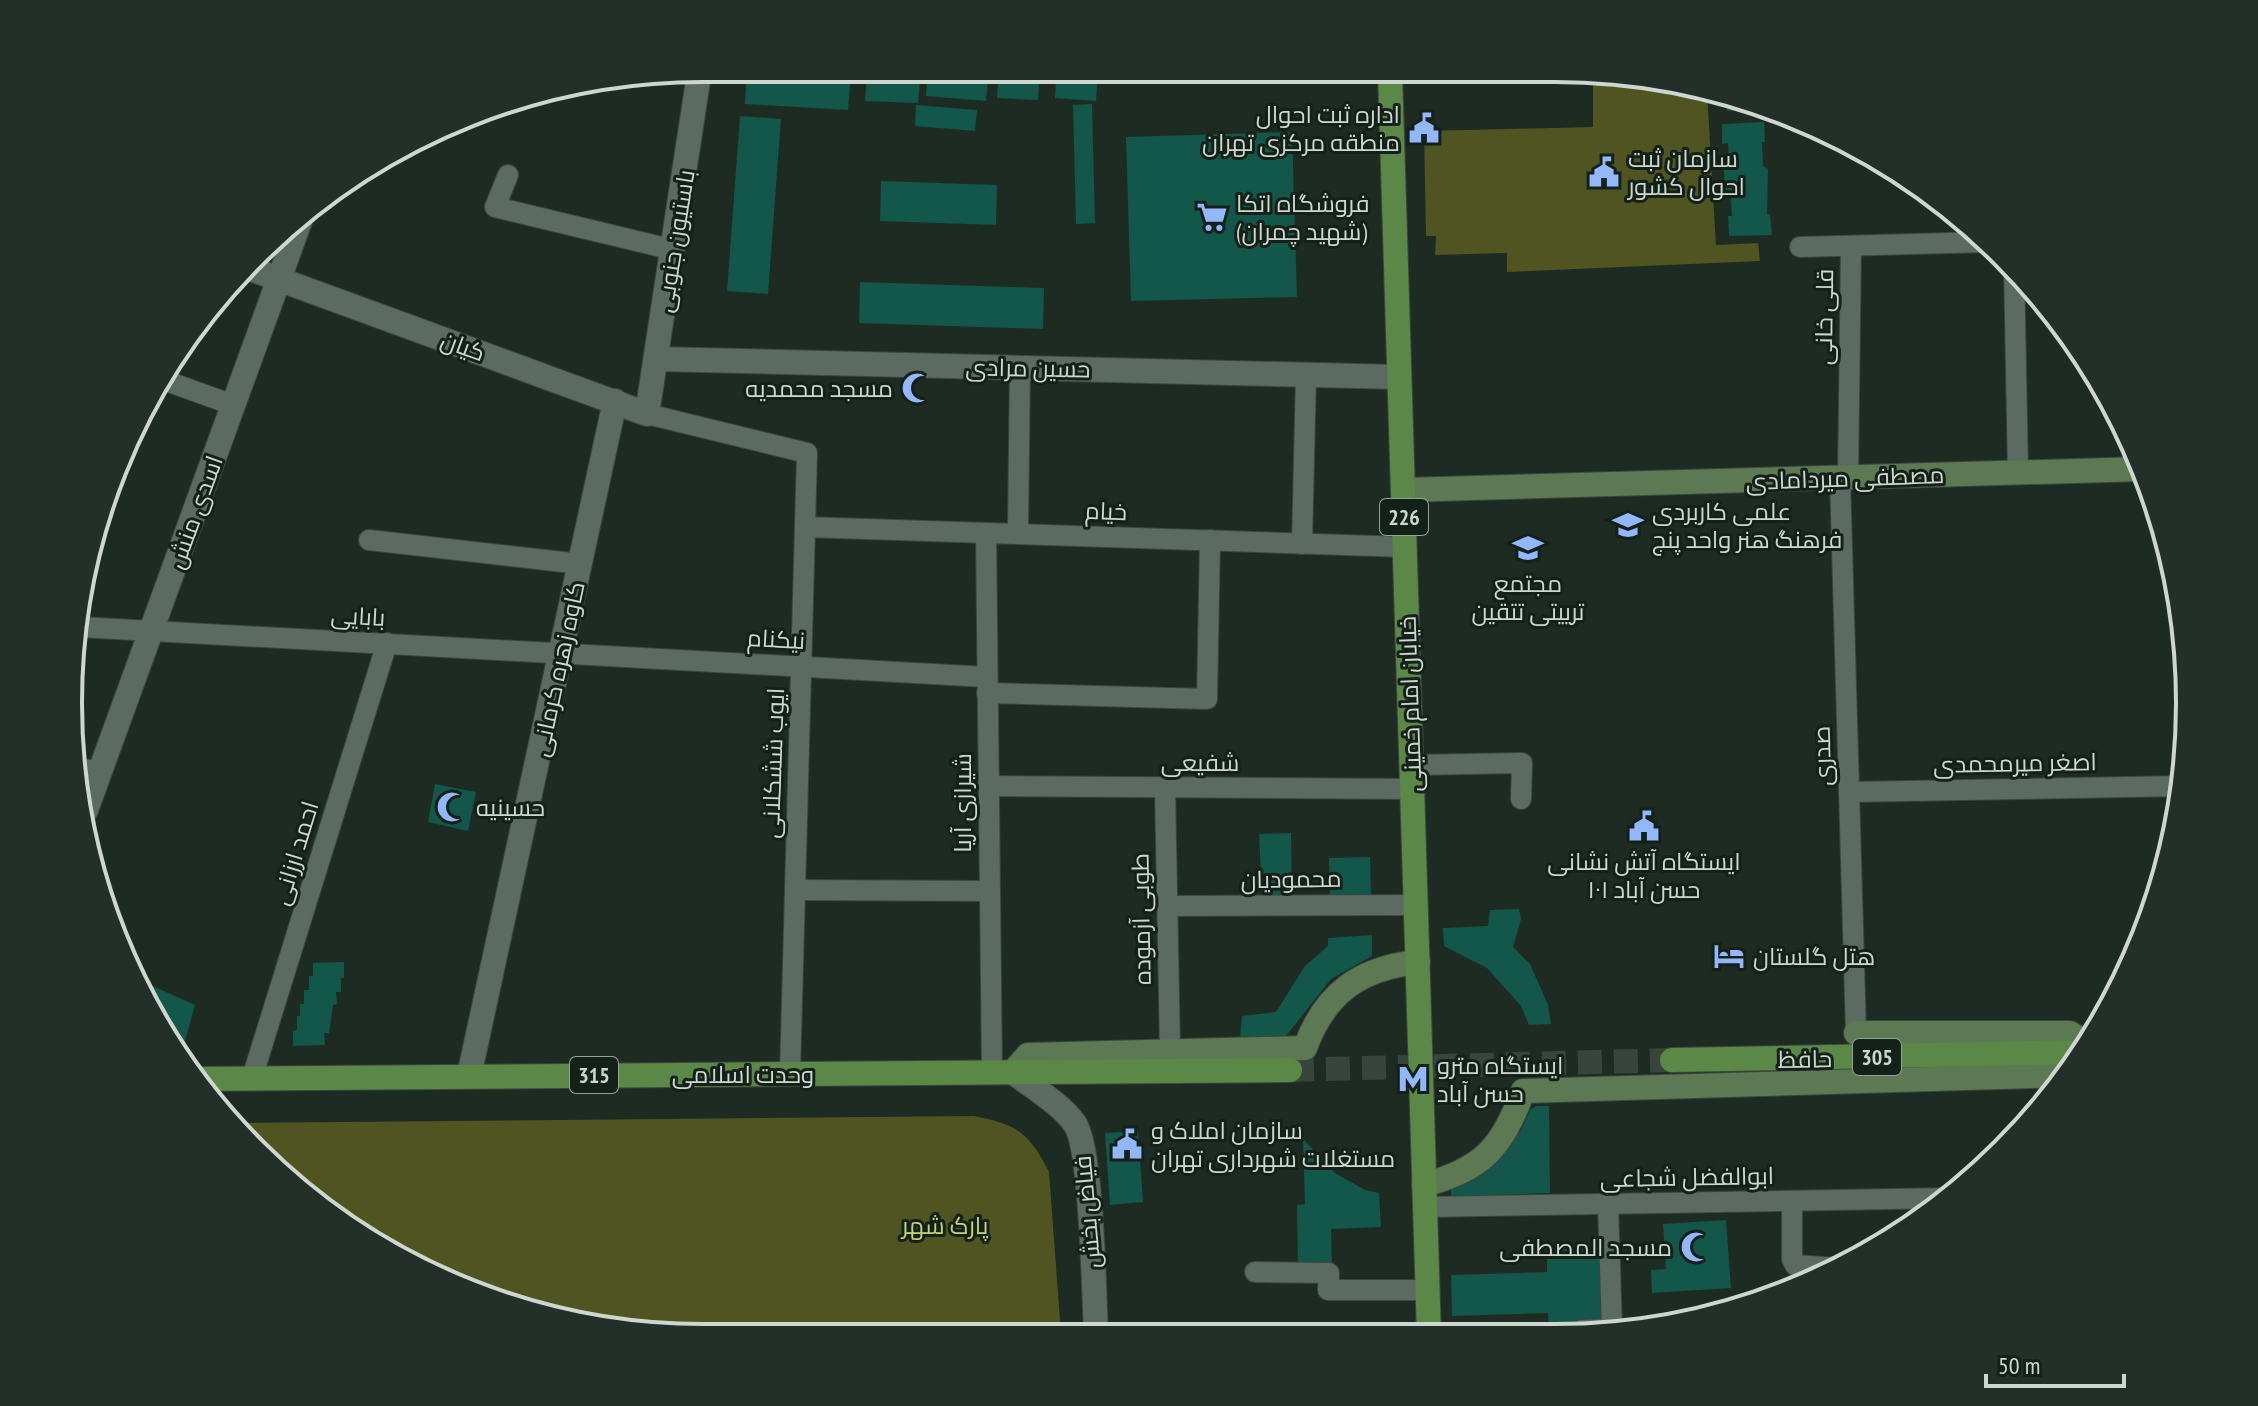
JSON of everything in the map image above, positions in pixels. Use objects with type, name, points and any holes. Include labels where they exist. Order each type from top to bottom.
[{"type":"main road","name":"خیابان امام خمینی","points":[[1390,82],[1428,1324]]},
{"type":"main road","name":"مصطفی میردامادی","points":[[1403,490],[2131,469]]},
{"type":"main road","name":"315","points":[[1002,1072],[1028,1055],[1305,1048],[1327,1005],[1352,981],[1381,967],[1418,962]]},
{"type":"main road","points":[[1856,1033],[2070,1033],[2078,1038]]},
{"type":"main road","name":"حافظ","points":[[1672,1060],[2068,1052]]},
{"type":"main road","name":"وحدت اسلامی","points":[[208,1079],[1290,1070]]},
{"type":"main road","name":"305","points":[[1425,1196],[1489,1154],[1511,1123],[1523,1091],[2052,1075]]},
{"type":"street","name":"باستیون جنوبی","points":[[647,414],[698,82]]},
{"type":"street","points":[[508,175],[495,207],[674,250]]},
{"type":"street","name":"اسدی منش","points":[[89,770],[151,630],[295,235]]},
{"type":"street","name":"قلی خانی","points":[[1844,478],[1851,246],[1971,242]]},
{"type":"street","points":[[1800,247],[1851,246]]},
{"type":"street","name":"کیان","points":[[257,271],[647,414]]},
{"type":"street","points":[[2014,286],[2018,473]]},
{"type":"street","name":"حسین مرادی","points":[[656,359],[1399,377]]},
{"type":"street","points":[[1018,527],[1020,368]]},
{"type":"street","points":[[1302,544],[1306,375]]},
{"type":"street","points":[[171,383],[233,405]]},
{"type":"street","name":"کاوه زهره کرمانی","points":[[469,1076],[615,401]]},
{"type":"street","name":"ایوب ششکلانی","points":[[647,414],[807,453],[790,1074]]},
{"type":"street","name":"صدری","points":[[1844,478],[1856,1033]]},
{"type":"street","name":"خیام","points":[[805,527],[1405,547]]},
{"type":"street","name":"شیرازی آریا","points":[[986,533],[989,891],[1002,1072]]},
{"type":"street","points":[[369,540],[581,564]]},
{"type":"street","name":"نیکنام","points":[[561,653],[801,666],[987,685],[1207,699],[1210,540]]},
{"type":"street","name":"بابایی","points":[[86,627],[561,653]]},
{"type":"street","name":"احمد ارزانی","points":[[252,1078],[387,643]]},
{"type":"street","name":"شفیعی","points":[[988,786],[1165,788],[1412,777],[1522,763],[1521,799]]},
{"type":"street","name":"اصغر میرمحمدی","points":[[1849,792],[2171,786]]},
{"type":"street","name":"طوبی آزموده","points":[[1165,788],[1170,1050]]},
{"type":"street","points":[[795,890],[989,891]]},
{"type":"street","name":"محمودیان","points":[[1167,906],[1416,905]]},
{"type":"street","name":"فیاض بخش","points":[[1002,1072],[1075,1123],[1081,1137],[1088,1187],[1095,1324]]},
{"type":"street","name":"ابوالفضل شجاعی","points":[[1425,1196],[1608,1204],[1930,1198]]},
{"type":"street","points":[[1792,1201],[1792,1259],[1795,1265],[1816,1266]]},
{"type":"street","points":[[1608,1204],[1612,1321]]},
{"type":"street","points":[[1255,1272],[1329,1273],[1328,1290],[1427,1290]]},
{"type":"green space","name":"سازمان ثبت احوال کشور","points":[[1593,83],[1636,87],[1708,101],[1716,245],[1758,243],[1760,261],[1507,272],[1507,253],[1435,255],[1436,236],[1426,236],[1424,131],[1593,127]]},
{"type":"green space","name":"پارک شهر","points":[[974,1116],[1020,1132],[1035,1148],[1049,1172],[1060,1324],[662,1323],[622,1319],[542,1303],[465,1277],[392,1241],[325,1196],[246,1123]]},
{"type":"building","points":[[746,82],[850,82],[848,110],[745,104]]},
{"type":"building","points":[[867,82],[920,82],[918,103],[865,101]]},
{"type":"building","points":[[927,82],[988,82],[986,101],[926,96]]},
{"type":"building","points":[[998,82],[1039,82],[1038,100],[997,98]]},
{"type":"building","points":[[1056,82],[1097,83],[1096,101],[1055,98]]},
{"type":"building","points":[[1092,104],[1095,223],[1076,224],[1073,105]]},
{"type":"building","points":[[916,105],[977,110],[975,131],[915,126]]},
{"type":"building","points":[[740,116],[781,119],[768,294],[727,291]]},
{"type":"building","points":[[1764,122],[1763,166],[1768,169],[1767,215],[1770,214],[1772,235],[1729,236],[1728,216],[1732,216],[1730,190],[1725,191],[1724,169],[1729,169],[1728,143],[1722,144],[1722,124]]},
{"type":"building","name":"فروشگاه اتکا (شهید چمران)","points":[[1292,132],[1297,297],[1131,301],[1126,137]]},
{"type":"building","points":[[881,181],[997,185],[996,225],[880,221]]},
{"type":"building","points":[[860,282],[1044,288],[1043,329],[859,323]]},
{"type":"building","name":"حسینیه","points":[[435,784],[476,792],[468,831],[428,822]]},
{"type":"building","points":[[1291,833],[1292,897],[1262,896],[1259,834]]},
{"type":"building","points":[[1370,857],[1371,895],[1330,896],[1329,858]]},
{"type":"building","points":[[1519,909],[1521,919],[1513,947],[1530,964],[1548,1005],[1551,1024],[1529,1025],[1521,1006],[1487,968],[1444,946],[1443,928],[1488,926],[1490,910]]},
{"type":"building","points":[[1372,935],[1372,956],[1331,979],[1286,1036],[1240,1038],[1242,1016],[1276,1012],[1305,966],[1328,946],[1328,938]]},
{"type":"building","points":[[344,962],[341,992],[336,992],[337,1004],[333,1005],[329,1033],[324,1033],[325,1045],[293,1046],[293,1031],[297,1030],[300,1004],[304,1004],[304,990],[309,990],[313,963]]},
{"type":"building","points":[[149,985],[195,1005],[184,1044]]},
{"type":"building","points":[[1536,1106],[1549,1106],[1550,1193],[1451,1197],[1451,1189],[1504,1154],[1521,1130],[1530,1110]]},
{"type":"building","points":[[1138,1131],[1143,1202],[1110,1205],[1105,1133]]},
{"type":"building","points":[[1303,1139],[1335,1173],[1365,1190],[1379,1193],[1381,1227],[1331,1229],[1332,1270],[1298,1268],[1297,1205],[1305,1204]]},
{"type":"building","name":"مسجد المصطفی","points":[[1726,1220],[1731,1288],[1652,1293],[1651,1270],[1666,1269],[1663,1224]]},
{"type":"building","points":[[1601,1245],[1603,1322],[1549,1324],[1548,1313],[1452,1316],[1451,1275],[1547,1272],[1547,1246]]},
{"type":"tunnel","points":[[1290,1070],[1672,1060]]},
{"type":"place","name":"اداره ثبت احوال منطقه مركزی تهران","points":[[1424,128]]},
{"type":"place","name":"سازمان ثبت احوال کشور","points":[[1604,172]]},
{"type":"place","name":"فروشگاه اتکا (شهید چمران)","points":[[1212,217]]},
{"type":"place","name":"مسجد محمدیه","points":[[917,388]]},
{"type":"place","name":"علمی کاربردی فرهنگ هنر واحد پنج","points":[[1628,525]]},
{"type":"place","name":"مجتمع ترییتی تتقین","points":[[1528,548]]},
{"type":"place","name":"حسینیه","points":[[452,807]]},
{"type":"place","name":"ایستگاه آتش نشانی ۱۰۱ حسن آباد","points":[[1644,826]]},
{"type":"place","name":"هتل گلستان","points":[[1729,956]]},
{"type":"place","name":"ایستگاه مترو حسن آباد","points":[[1413,1079]]},
{"type":"place","name":"سازمان املاک و مستغلات شهرداری تهران","points":[[1127,1144]]},
{"type":"place","name":"مسجد المصطفی","points":[[1696,1247]]}]
